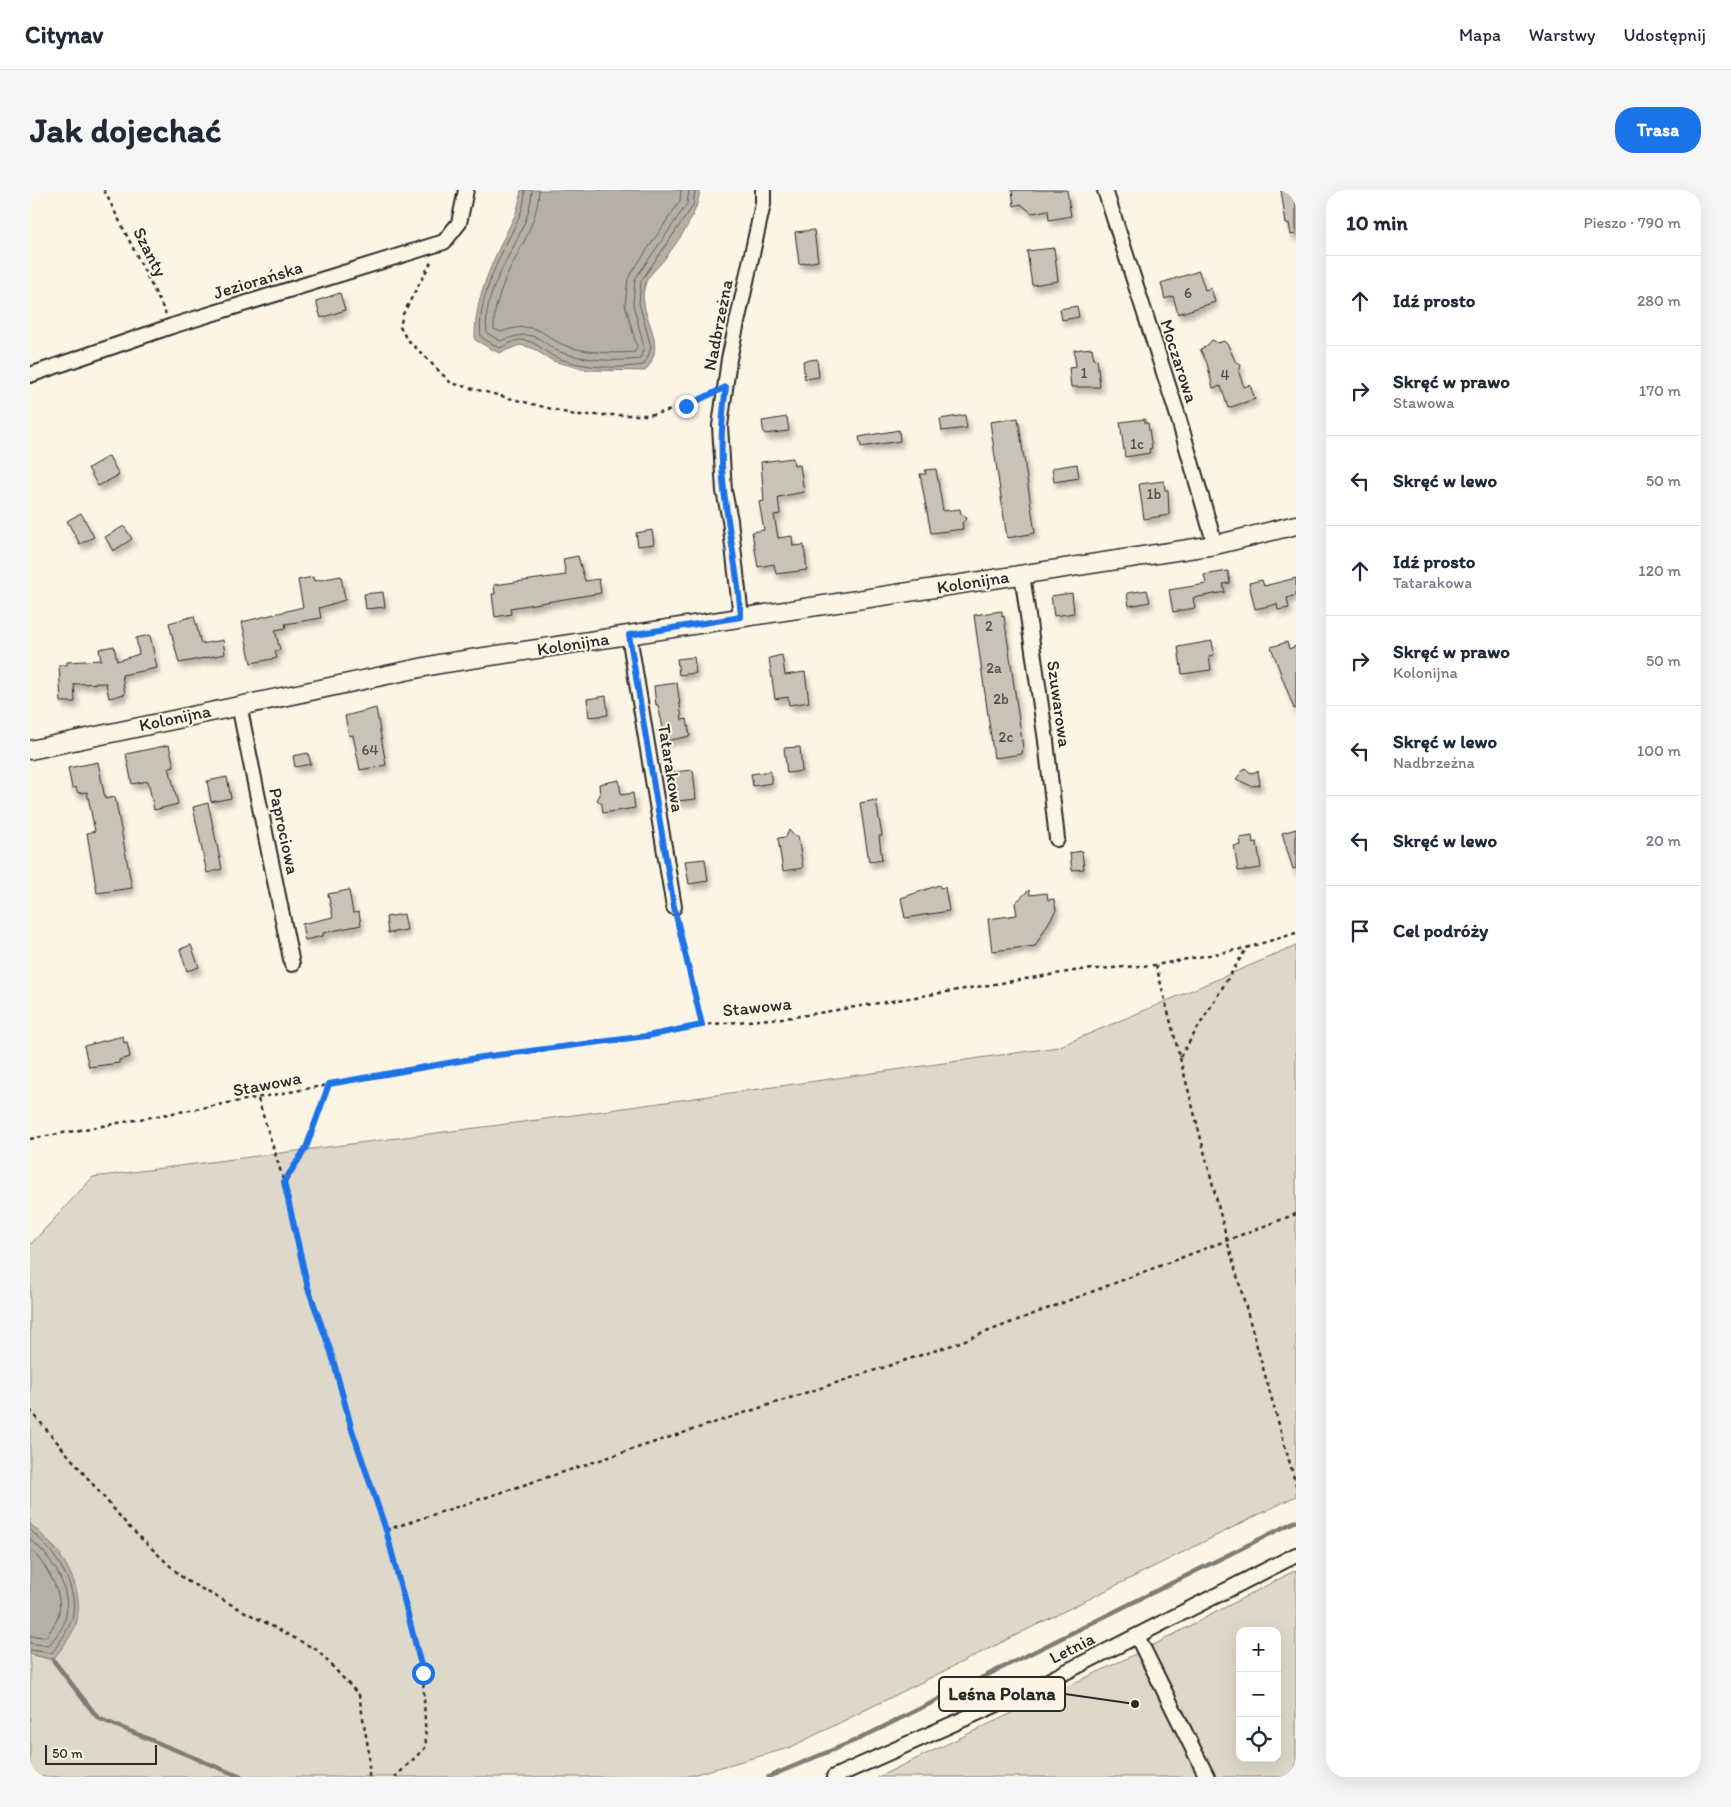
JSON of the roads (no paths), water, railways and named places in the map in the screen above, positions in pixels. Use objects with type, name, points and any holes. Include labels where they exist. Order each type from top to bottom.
[{"type":"street","name":"Jeziorańska","points":[[30,375],[172,326],[444,242],[460,222],[466,190]]},
{"type":"street","name":"Nadbrzeżna","points":[[741,617],[730,520],[724,491],[720,426],[729,359],[763,204],[763,190]]},
{"type":"street","name":"Moczarowa","points":[[1105,190],[1177,413],[1215,545]]},
{"type":"street","name":"Kolonijna","points":[[30,750],[439,664],[1215,545],[1296,525]]},
{"type":"street","name":"Szuwarowa","points":[[1022,574],[1046,741],[1057,839]]},
{"type":"street","name":"Tatarakowa","points":[[629,635],[674,907]]},
{"type":"street","name":"Paprociowa","points":[[239,705],[292,964]]},
{"type":"street","name":"Letnia","points":[[834,1777],[1040,1685],[1296,1555]]},
{"type":"street","points":[[1137,1636],[1207,1777]]},
{"type":"water","points":[[521,190],[700,190],[695,209],[681,236],[646,282],[643,294],[644,305],[654,338],[655,349],[652,360],[645,371],[587,370],[553,361],[532,348],[520,345],[499,353],[475,340],[475,327],[482,290],[516,212]]},
{"type":"water","points":[[30,1524],[60,1555],[74,1581],[77,1595],[76,1624],[69,1638],[53,1660],[30,1654]]},
{"type":"waterway","points":[[768,1777],[861,1738],[1296,1521]]},
{"type":"waterway","points":[[53,1660],[98,1718],[241,1777]]},
{"type":"place","name":"Leśna Polana","points":[[1135,1704]]}]
